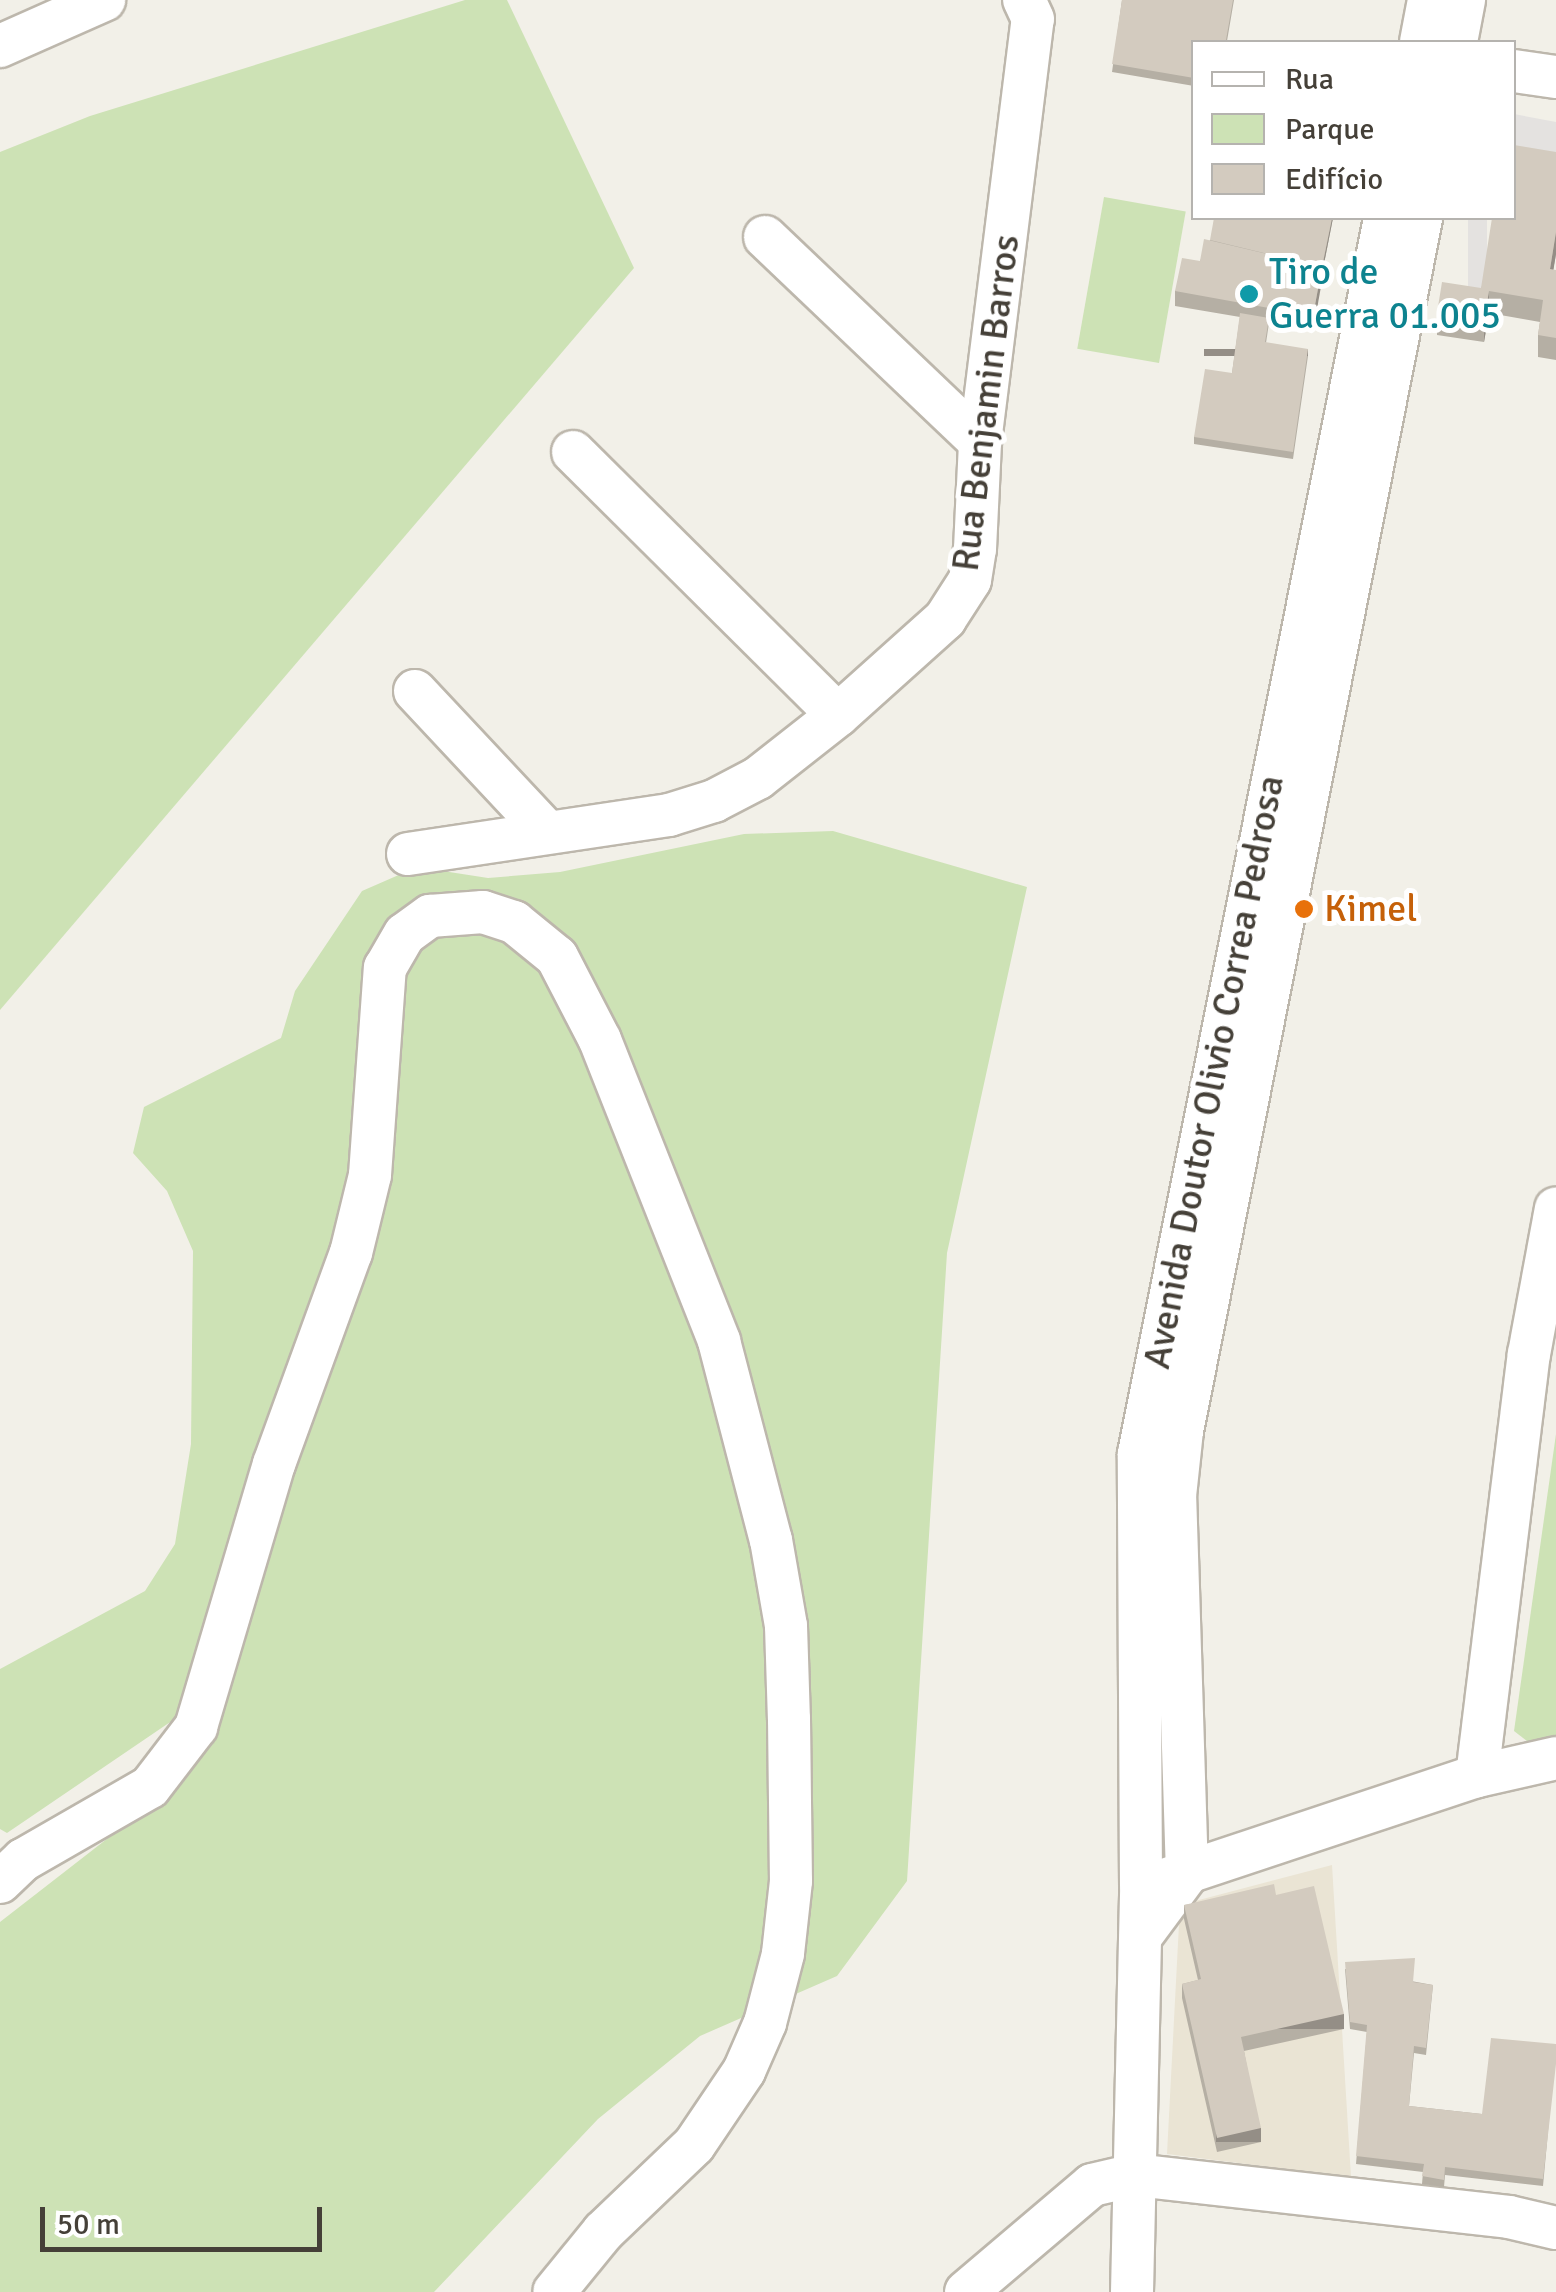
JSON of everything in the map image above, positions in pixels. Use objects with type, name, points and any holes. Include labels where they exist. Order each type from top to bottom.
[{"type":"street","points":[[0,46],[104,0]]},
{"type":"street","name":"Rua Benjamin Barros","points":[[408,854],[669,815],[714,801],[758,778],[838,715],[945,619],[970,580],[980,442],[1034,20],[1024,0]]},
{"type":"street","points":[[1421,40],[1429,0]]},
{"type":"street","points":[[1456,40],[1464,0]]},
{"type":"street","points":[[1516,71],[1556,77]]},
{"type":"street","name":"Avenida Doutor Olivio Correa Pedrosa","points":[[1379,339],[1385,220]]},
{"type":"street","name":"Avenida Doutor Olivio Correa Pedrosa","points":[[1132,2292],[1141,1885],[1159,1457],[1379,339],[1420,220]]},
{"type":"street","points":[[766,237],[980,442]]},
{"type":"street","points":[[573,452],[838,715]]},
{"type":"street","points":[[415,692],[546,831]]},
{"type":"street","points":[[0,1882],[22,1860],[150,1786],[196,1727],[274,1464],[351,1253],[370,1175],[385,968],[405,934],[430,916],[482,912],[514,922],[557,957],[600,1040],[719,1341],[772,1540],[786,1626],[789,1701],[791,1881],[783,1954],[766,2023],[744,2071],[694,2145],[603,2232],[554,2292]]},
{"type":"street","points":[[1477,1776],[1529,1354],[1556,1208]]},
{"type":"street","name":"Avenida Doutor Olivio Correa Pedrosa","points":[[1159,1457],[1187,1874]]},
{"type":"street","points":[[1141,1885],[1187,1874],[1477,1776],[1556,1758]]},
{"type":"street","points":[[1140,1936],[1187,1874]]},
{"type":"street","points":[[966,2292],[1092,2185],[1136,2175],[1509,2216],[1556,2228]]},
{"type":"shaded area","points":[[1516,114],[1556,122],[1556,164],[1516,157]]},
{"type":"shaded area","points":[[1468,220],[1487,220],[1487,301],[1468,301]]},
{"type":"shaded area","points":[[1332,1865],[1351,2177],[1167,2154],[1180,1905]]},
{"type":"green space","points":[[465,0],[507,0],[634,268],[0,1010],[0,152],[90,116]]},
{"type":"green space","points":[[1104,197],[1186,211],[1159,363],[1077,349]]},
{"type":"green space","points":[[833,831],[1027,887],[947,1253],[907,1881],[837,1976],[700,2036],[598,2119],[434,2292],[0,2292],[0,1922],[148,1807],[182,1714],[7,1833],[0,1829],[0,1669],[145,1591],[175,1544],[191,1444],[193,1251],[167,1191],[133,1153],[144,1107],[281,1038],[295,991],[362,891],[417,867],[488,878],[560,872],[744,834]]},
{"type":"green space","points":[[1556,1434],[1556,1739],[1531,1744],[1514,1731]]},
{"type":"building","points":[[1122,0],[1233,0],[1226,40],[1191,40],[1191,77],[1112,64]]},
{"type":"building","points":[[1516,145],[1556,152],[1556,232],[1550,269],[1556,270],[1556,338],[1538,335],[1543,300],[1489,291],[1484,321],[1437,313],[1442,282],[1481,288],[1492,220],[1516,220]]},
{"type":"building","points":[[1214,220],[1332,220],[1322,267],[1210,240]]},
{"type":"building","name":"Tiro de Guerra 01.005","points":[[1204,239],[1322,267],[1313,316],[1175,291],[1182,258],[1200,261]]},
{"type":"building","points":[[1240,313],[1269,318],[1265,342],[1308,349],[1293,452],[1194,437],[1205,369],[1232,373]]},
{"type":"building","points":[[1274,1884],[1276,1895],[1314,1886],[1344,2014],[1241,2037],[1261,2128],[1217,2138],[1182,1984],[1201,1979],[1184,1905]]},
{"type":"building","points":[[1415,1958],[1413,1982],[1433,1985],[1426,2048],[1414,2046],[1409,2106],[1482,2114],[1491,2038],[1556,2044],[1543,2179],[1445,2167],[1444,2180],[1422,2176],[1424,2164],[1356,2156],[1367,2025],[1350,2022],[1345,1962]]},
{"type":"place","name":"Tiro de Guerra 01.005","points":[[1249,294]]},
{"type":"place","name":"Kimel","points":[[1304,909]]}]
